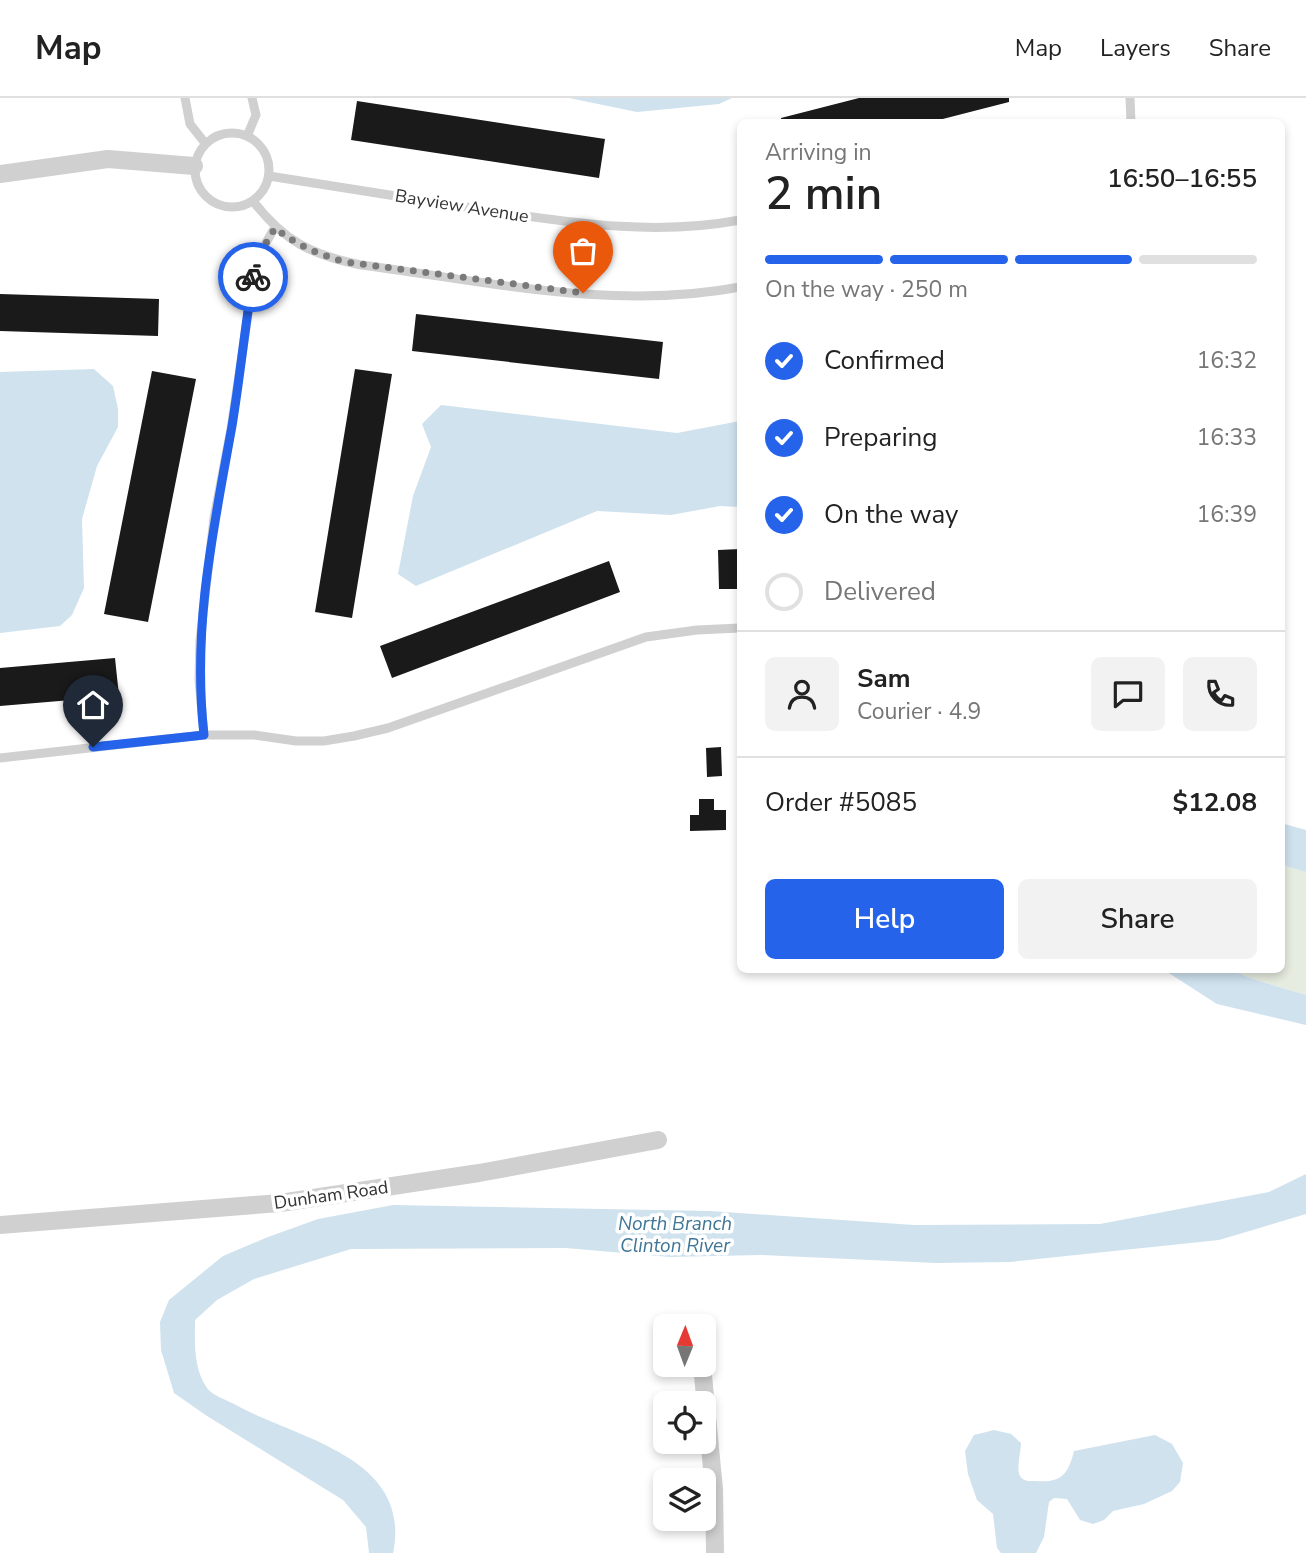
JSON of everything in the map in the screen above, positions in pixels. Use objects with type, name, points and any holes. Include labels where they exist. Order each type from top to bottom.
[{"type":"street","points":[[0,174],[108,159],[194,166]]},
{"type":"street","name":"Dunham Road","points":[[0,1225],[280,1203],[479,1173],[658,1140]]},
{"type":"street","points":[[703,1377],[713,1489],[715,1553]]},
{"type":"lane","points":[[185,98],[190,124],[205,143]]},
{"type":"lane","points":[[247,135],[256,115],[253,98]]},
{"type":"lane","points":[[1130,98],[1131,119]]},
{"type":"lane","points":[[229,132],[247,135],[265,152],[269,176],[263,190],[253,201],[245,205],[226,207],[208,199],[197,184],[194,166],[196,157],[205,143],[220,134],[229,132]]},
{"type":"lane","name":"Bayview Avenue","points":[[269,176],[580,224],[679,228],[737,220]]},
{"type":"lane","points":[[253,201],[275,228],[302,247],[346,262],[559,291],[649,296],[702,293],[737,287]]},
{"type":"lane","points":[[204,735],[199,688],[200,640],[214,518],[231,429],[256,260],[275,228]]},
{"type":"lane","points":[[0,758],[204,735],[254,735],[309,741],[354,736],[388,728],[646,637],[674,632],[737,628]]},
{"type":"shaded area","points":[[1285,866],[1306,872],[1306,995],[1238,973],[1285,973]]},
{"type":"water","points":[[569,98],[732,98],[719,104],[637,112]]},
{"type":"water","points":[[94,369],[113,386],[118,409],[118,427],[97,466],[82,519],[84,588],[72,615],[60,626],[0,633],[0,372]]},
{"type":"water","points":[[441,405],[677,433],[737,422],[737,507],[720,506],[671,515],[597,511],[416,586],[398,574],[413,496],[431,447],[422,424]]},
{"type":"water","points":[[1285,824],[1306,830],[1306,872],[1285,866]]},
{"type":"water","points":[[1169,973],[1238,973],[1306,995],[1306,1025],[1217,1004]]},
{"type":"water","name":"North Branch Clinton River","points":[[1306,1174],[1306,1214],[1219,1240],[1010,1262],[936,1263],[760,1255],[670,1257],[566,1248],[351,1249],[254,1279],[217,1300],[195,1320],[197,1364],[207,1388],[219,1397],[344,1455],[368,1472],[385,1494],[394,1520],[393,1553],[369,1553],[366,1527],[343,1500],[174,1393],[161,1350],[160,1322],[169,1300],[223,1256],[318,1219],[393,1205],[710,1211],[914,1225],[1100,1224],[1269,1192]]},
{"type":"water","points":[[994,1430],[1011,1434],[1021,1443],[1019,1473],[1025,1480],[1057,1479],[1066,1472],[1074,1451],[1155,1435],[1172,1444],[1183,1463],[1180,1482],[1172,1491],[1144,1504],[1113,1511],[1104,1520],[1093,1524],[1080,1520],[1067,1499],[1054,1498],[1049,1502],[1044,1537],[1036,1553],[1001,1553],[997,1548],[993,1514],[977,1500],[968,1474],[965,1451],[974,1435]]},
{"type":"building","points":[[859,98],[1009,98],[1009,102],[943,119],[781,118]]},
{"type":"building","points":[[357,101],[605,139],[599,178],[351,140]]},
{"type":"building","points":[[0,294],[159,299],[158,336],[0,331]]},
{"type":"building","points":[[416,314],[663,342],[659,379],[412,351]]},
{"type":"building","points":[[355,369],[392,374],[352,618],[315,612]]},
{"type":"building","points":[[152,371],[196,379],[148,622],[104,614]]},
{"type":"building","points":[[737,549],[737,589],[719,589],[718,550]]},
{"type":"building","points":[[609,561],[620,592],[392,678],[380,646]]},
{"type":"building","points":[[115,658],[119,696],[0,706],[0,668]]},
{"type":"building","points":[[721,747],[722,776],[707,777],[706,748]]},
{"type":"building","points":[[699,799],[714,799],[714,810],[726,810],[726,830],[690,831],[690,815],[699,815]]},
{"type":"way so far","points":[[253,277],[256,260],[275,228],[302,247],[346,262],[583,293]]},
{"type":"route","points":[[93,747],[204,735],[199,680],[206,583],[214,518],[239,383],[253,277]]}]
